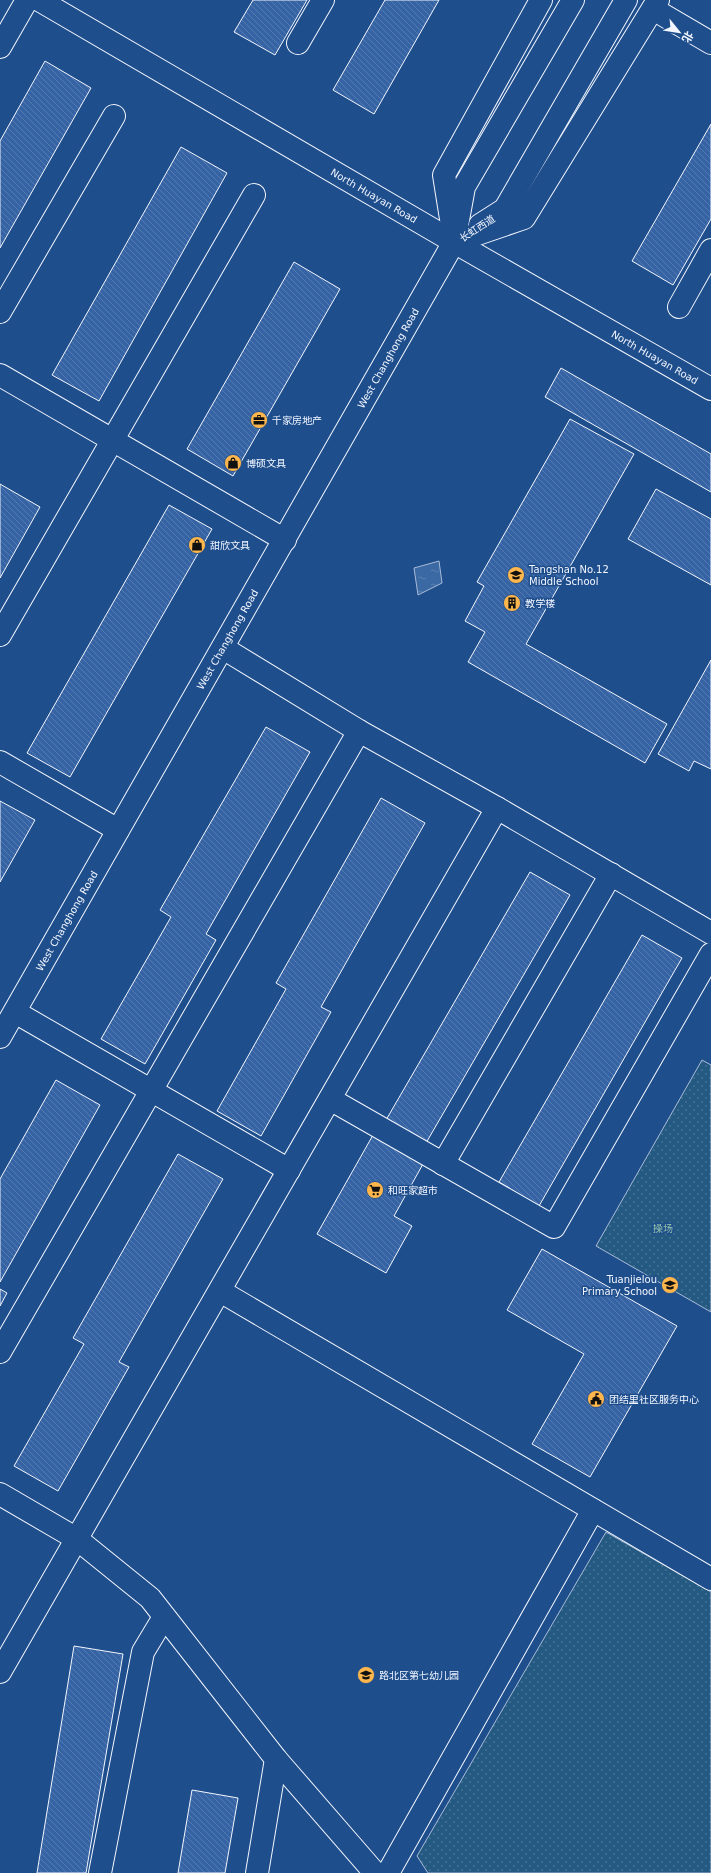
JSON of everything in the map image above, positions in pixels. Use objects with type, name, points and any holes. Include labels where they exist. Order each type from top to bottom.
[{"type":"street","points":[[0,47],[27,0]]},
{"type":"street","name":"North Huayan Road","points":[[39,0],[454,242],[711,389]]},
{"type":"street","points":[[298,43],[323,0]]},
{"type":"street","points":[[540,0],[444,176],[454,242],[524,218],[655,5],[711,43]]},
{"type":"street","name":"长虹西道","points":[[454,242],[464,187],[573,0]]},
{"type":"street","name":"长虹西道","points":[[454,242],[505,209],[626,0]]},
{"type":"street","points":[[0,312],[114,116]]},
{"type":"street","points":[[0,635],[254,195]]},
{"type":"street","name":"West Changhong Road","points":[[0,1037],[454,242]]},
{"type":"street","points":[[679,307],[711,250]]},
{"type":"street","points":[[0,375],[285,540]]},
{"type":"street","points":[[223,648],[359,731],[497,808],[711,933]]},
{"type":"street","points":[[0,1352],[359,731]]},
{"type":"street","points":[[0,762],[118,830]]},
{"type":"street","points":[[0,1672],[497,808]]},
{"type":"street","points":[[444,1164],[611,874]]},
{"type":"street","points":[[330,1099],[554,1227],[711,954]]},
{"type":"street","points":[[15,1012],[289,1170]]},
{"type":"street","points":[[220,1291],[711,1579]]},
{"type":"street","points":[[0,1494],[77,1539],[150,1598],[276,1759],[374,1873]]},
{"type":"street","points":[[388,1873],[593,1510]]},
{"type":"street","points":[[100,1873],[143,1652],[164,1617]]},
{"type":"street","points":[[257,1873],[276,1759]]},
{"type":"green space","name":"操场","points":[[702,1060],[711,1065],[711,1312],[596,1246]]},
{"type":"green space","points":[[606,1532],[711,1592],[711,1873],[428,1873],[417,1856]]},
{"type":"water","points":[[439,561],[442,583],[418,595],[414,568]]},
{"type":"building","points":[[253,0],[307,0],[275,55],[234,32]]},
{"type":"building","points":[[385,0],[439,0],[374,114],[333,90]]},
{"type":"building","points":[[45,61],[91,88],[0,248],[0,141]]},
{"type":"building","points":[[711,124],[711,219],[673,285],[632,261]]},
{"type":"building","points":[[181,147],[227,173],[99,401],[52,375]]},
{"type":"building","points":[[294,262],[340,289],[233,476],[187,449]]},
{"type":"building","points":[[561,368],[711,454],[711,492],[545,397]]},
{"type":"building","name":"教学楼","points":[[570,419],[634,454],[526,644],[667,724],[645,763],[468,662],[485,632],[465,621],[484,586],[477,582]]},
{"type":"building","points":[[0,484],[40,507],[0,578]]},
{"type":"building","points":[[656,489],[711,519],[711,585],[628,539]]},
{"type":"building","points":[[169,505],[212,529],[70,777],[27,753]]},
{"type":"building","points":[[711,660],[711,769],[694,761],[689,771],[658,754]]},
{"type":"building","points":[[266,727],[310,752],[206,934],[216,940],[145,1064],[101,1039],[171,917],[160,910]]},
{"type":"building","points":[[381,798],[425,823],[321,1007],[331,1012],[261,1136],[217,1111],[286,989],[276,983]]},
{"type":"building","points":[[0,801],[35,820],[0,882]]},
{"type":"building","points":[[530,872],[570,895],[426,1143],[386,1120]]},
{"type":"building","points":[[642,935],[682,958],[539,1206],[499,1182]]},
{"type":"building","points":[[56,1080],[100,1105],[0,1282],[0,1179]]},
{"type":"building","name":"和旺家超市","points":[[373,1135],[423,1164],[394,1216],[412,1226],[386,1273],[317,1234]]},
{"type":"building","points":[[178,1154],[223,1179],[119,1362],[129,1367],[58,1491],[14,1466],[84,1344],[73,1338]]},
{"type":"building","name":"团结里社区服务中心","points":[[542,1249],[677,1326],[590,1477],[532,1444],[584,1354],[507,1310]]},
{"type":"building","points":[[0,1289],[7,1293],[0,1306]]},
{"type":"building","points":[[74,1646],[123,1654],[86,1873],[37,1873]]},
{"type":"building","points":[[192,1790],[238,1798],[225,1873],[178,1873]]},
{"type":"place","name":"千家房地产","points":[[259,420]]},
{"type":"place","name":"博硕文具","points":[[233,463]]},
{"type":"place","name":"甜欣文具","points":[[197,545]]},
{"type":"place","name":"Tangshan No.12 Middle School","points":[[516,575]]},
{"type":"place","name":"教学楼","points":[[512,603]]},
{"type":"place","name":"和旺家超市","points":[[375,1190]]},
{"type":"place","name":"Tuanjielou Primary School","points":[[670,1285]]},
{"type":"place","name":"团结里社区服务中心","points":[[596,1399]]},
{"type":"place","name":"路北区第七幼儿园","points":[[366,1675]]}]
